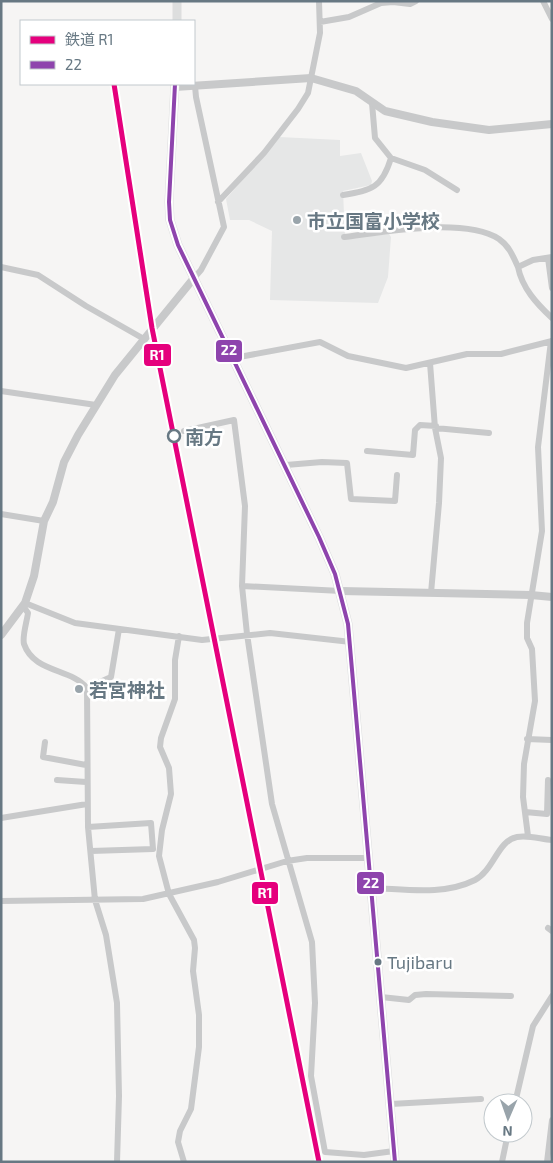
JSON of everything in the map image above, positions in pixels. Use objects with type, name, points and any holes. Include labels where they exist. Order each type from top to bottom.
[{"type":"main road","points":[[177,1],[177,20]]},
{"type":"main road","points":[[175,86],[170,162],[170,220],[178,246],[234,358],[244,385],[286,465],[341,591],[351,642],[395,1162]]},
{"type":"street","points":[[218,202],[264,153],[298,110],[308,93],[320,22],[319,1]]},
{"type":"street","points":[[320,22],[349,17],[381,3],[410,4],[416,1]]},
{"type":"street","points":[[543,1],[552,19]]},
{"type":"street","points":[[175,86],[296,77],[311,78],[356,91],[386,111],[464,128],[497,130],[552,124]]},
{"type":"street","points":[[1,635],[24,605],[34,576],[44,521],[53,502],[64,462],[96,405],[144,339],[201,270],[224,227],[195,86]]},
{"type":"street","points":[[372,103],[375,138],[391,158],[424,170],[457,190]]},
{"type":"street","points":[[343,195],[370,190],[385,176],[391,158]]},
{"type":"street","points":[[344,237],[415,227],[480,231],[499,239],[510,249],[518,267],[520,278],[538,304],[552,318]]},
{"type":"street","points":[[518,267],[533,260],[550,258],[552,288]]},
{"type":"street","points":[[1,267],[38,275],[86,306],[144,339]]},
{"type":"street","points":[[234,358],[320,342],[348,356],[406,368],[468,354],[501,354],[551,341],[538,447],[542,531],[531,594],[527,638],[532,649],[535,701],[524,764],[525,812],[528,836]]},
{"type":"street","points":[[430,363],[441,458],[431,593]]},
{"type":"street","points":[[1,391],[96,405]]},
{"type":"street","points":[[184,431],[234,420],[245,506],[242,586],[247,634],[272,804],[312,942],[315,1002],[311,1076],[325,1152],[339,1158],[394,1151]]},
{"type":"street","points":[[367,451],[413,455],[415,430],[420,425],[489,432]]},
{"type":"street","points":[[286,465],[322,462],[347,463],[351,499],[395,501],[397,475]]},
{"type":"street","points":[[1,514],[44,521]]},
{"type":"street","points":[[242,586],[341,591],[531,594],[552,597]]},
{"type":"street","points":[[24,605],[75,623],[179,636],[215,640],[247,634],[270,633],[351,642]]},
{"type":"street","points":[[24,605],[28,613],[24,643],[30,655],[46,668],[81,680],[87,688],[86,782],[95,900],[106,935],[118,1004],[120,1096],[117,1162]]},
{"type":"street","points":[[87,688],[111,676],[119,629]]},
{"type":"street","points":[[156,849],[171,794],[169,768],[160,747],[161,738],[174,699],[175,660],[179,636]]},
{"type":"street","points":[[527,739],[552,740]]},
{"type":"street","points":[[45,742],[43,757],[86,765]]},
{"type":"street","points":[[57,780],[86,782]]},
{"type":"street","points":[[525,812],[548,814],[548,780]]},
{"type":"street","points":[[1,818],[87,804]]},
{"type":"street","points":[[88,827],[151,823],[156,849],[169,894],[194,940],[193,971],[199,1016],[199,1047],[191,1109],[180,1131],[178,1142],[184,1162]]},
{"type":"street","points":[[371,888],[455,888],[484,873],[508,841],[528,836],[552,840]]},
{"type":"street","points":[[91,851],[156,849]]},
{"type":"street","points":[[1,901],[143,899],[169,894],[287,861],[307,858],[369,858]]},
{"type":"street","points":[[381,997],[409,1000],[415,995],[426,994],[511,996]]},
{"type":"street","points":[[517,1093],[533,1026],[552,996]]},
{"type":"street","points":[[391,1104],[481,1099]]},
{"type":"street","points":[[547,1162],[552,1120]]},
{"type":"street","points":[[502,1162],[506,1143]]},
{"type":"shaded area","name":"市立国富小学校","points":[[279,137],[340,140],[340,156],[361,153],[372,181],[371,185],[343,191],[345,238],[389,234],[391,237],[388,277],[378,303],[270,300],[272,231],[249,220],[230,220],[226,199]]},
{"type":"rail line","name":"R1","points":[[114,85],[152,328],[319,1162]]},
{"type":"transit line","name":"22","points":[[175,85],[169,202],[170,220],[178,245],[319,537],[335,574],[348,624],[395,1162]]},
{"type":"place","name":"市立国富小学校","points":[[297,220]]},
{"type":"place","name":"南方","points":[[174,436]]},
{"type":"place","name":"若宮神社","points":[[79,689]]},
{"type":"place","name":"Tujibaru","points":[[378,962]]}]
